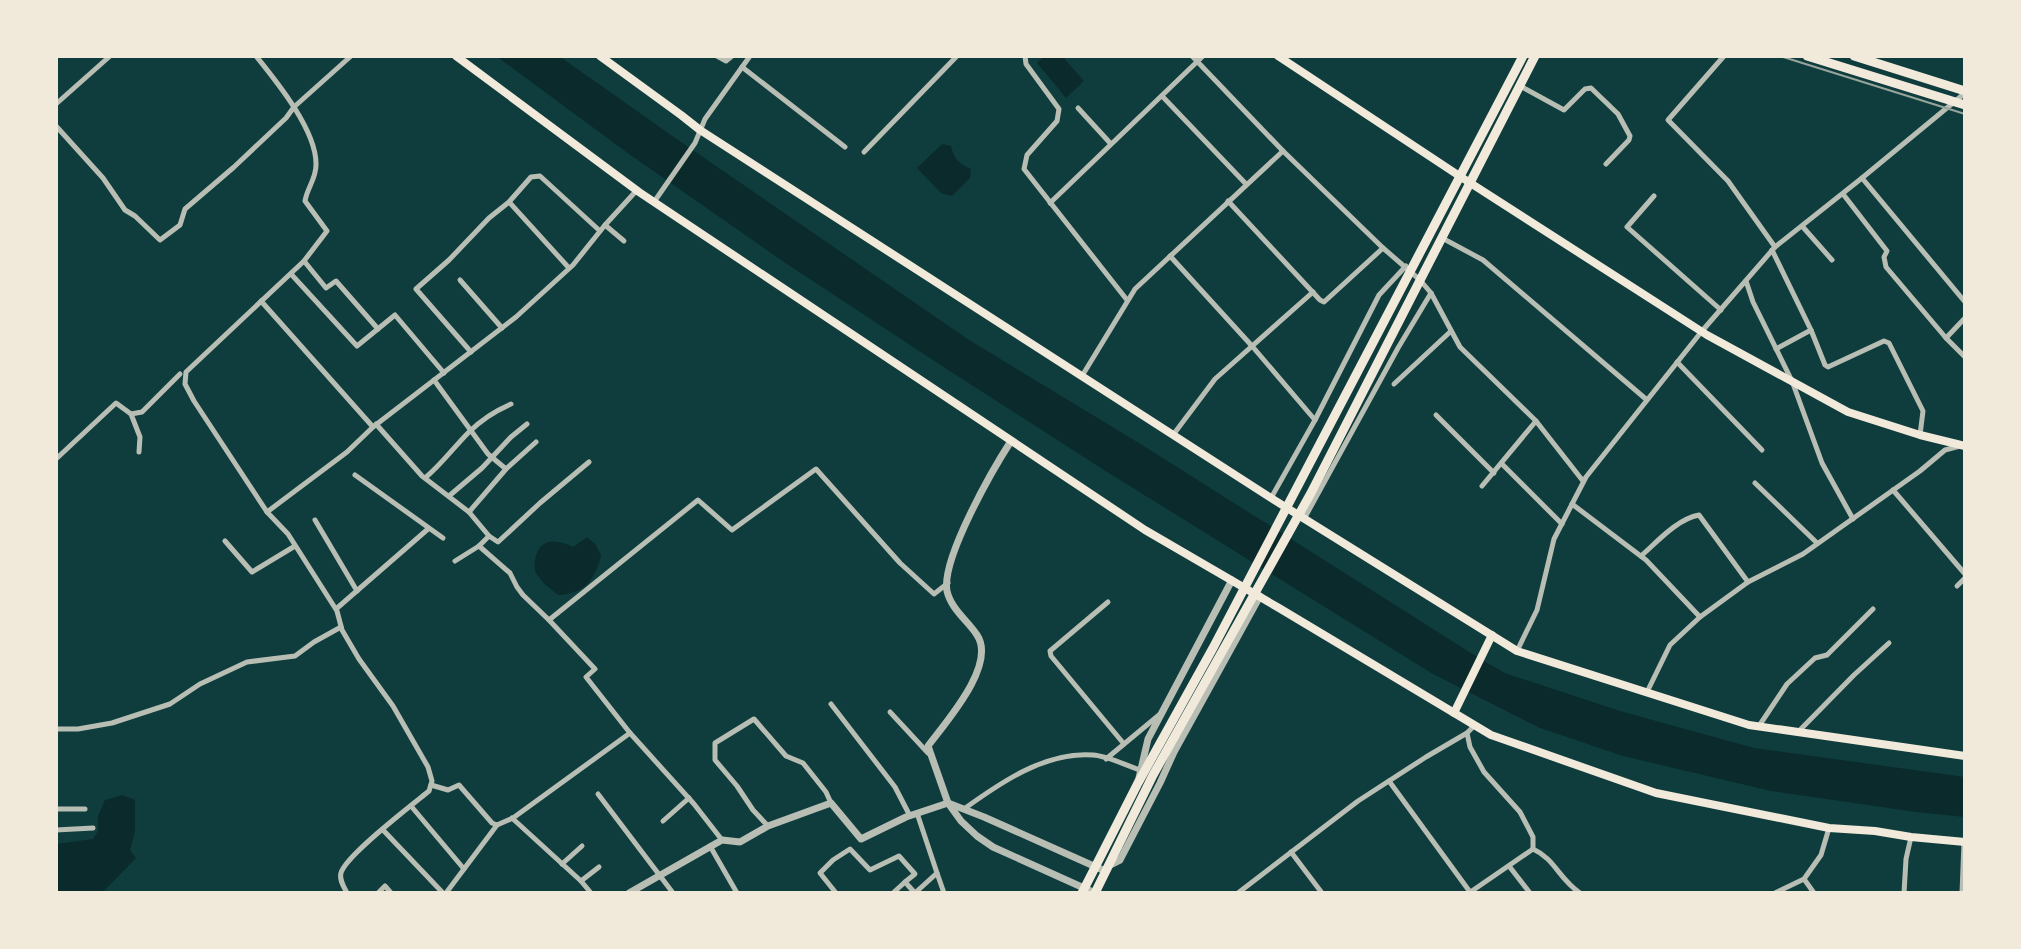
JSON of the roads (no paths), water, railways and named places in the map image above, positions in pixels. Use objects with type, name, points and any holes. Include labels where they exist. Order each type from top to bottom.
[{"type":"main road","points":[[456,56],[654,202],[1145,530],[1456,710],[1491,735],[1656,793],[1829,828],[1965,842]]},
{"type":"main road","points":[[600,56],[700,130],[1491,638],[1517,651],[1759,726],[1965,756]]},
{"type":"main road","points":[[1278,56],[1702,331],[1792,382],[1848,412],[1920,435],[1964,444]]},
{"type":"main road","points":[[1096,893],[1146,772],[1213,648],[1408,269],[1461,177],[1523,56]]},
{"type":"main road","points":[[1083,891],[1138,783],[1311,493],[1535,56]]},
{"type":"main road","points":[[1807,56],[1961,103]]},
{"type":"main road","points":[[1854,56],[1965,92]]},
{"type":"main road","points":[[1456,710],[1491,638]]},
{"type":"street","points":[[97,56],[103,62]]},
{"type":"street","points":[[56,104],[110,56]]},
{"type":"street","points":[[256,56],[302,119],[317,163],[305,201],[327,231],[291,274],[193,364],[186,372],[185,384],[267,512],[288,534],[336,609],[341,627],[359,659],[393,706],[428,767],[432,781],[429,791],[348,861],[341,871],[341,881],[347,893]]},
{"type":"street","points":[[56,126],[103,177],[125,210],[160,240],[180,225],[186,209],[351,56]]},
{"type":"street","points":[[717,56],[740,69],[845,147]]},
{"type":"street","points":[[726,61],[732,56]]},
{"type":"street","points":[[654,202],[695,143],[705,119],[750,56]]},
{"type":"street","points":[[864,152],[957,56]]},
{"type":"street","points":[[1025,56],[1026,64],[1059,109],[1057,121],[1027,155],[1024,169],[1127,300]]},
{"type":"street","points":[[1192,56],[1283,151],[1420,280],[1431,293],[1460,347],[1536,421],[1583,481]]},
{"type":"street","points":[[1050,203],[1203,56]]},
{"type":"street","points":[[1724,56],[1668,120],[1728,181],[1774,249],[1825,365],[1828,367],[1884,341],[1888,343],[1923,411],[1920,435]]},
{"type":"street","points":[[1520,86],[1564,110],[1584,89],[1591,88],[1618,114],[1630,136],[1606,164]]},
{"type":"street","points":[[1517,651],[1537,610],[1554,538],[1583,481],[1677,362],[1774,249],[1961,103],[1965,92]]},
{"type":"street","points":[[1162,96],[1246,184]]},
{"type":"street","points":[[1078,108],[1111,144]]},
{"type":"street","points":[[1082,376],[1135,289],[1283,151]]},
{"type":"street","points":[[471,352],[416,289],[509,202],[531,177],[540,176],[600,231]]},
{"type":"street","points":[[1862,178],[1965,302]]},
{"type":"street","points":[[267,512],[502,328],[569,268],[637,190]]},
{"type":"street","points":[[1843,194],[1887,251],[1884,257],[1886,267],[1965,357]]},
{"type":"street","points":[[1654,196],[1627,227],[1721,310]]},
{"type":"street","points":[[1228,201],[1324,302],[1383,248]]},
{"type":"street","points":[[509,202],[569,268]]},
{"type":"street","points":[[605,225],[624,241]]},
{"type":"street","points":[[1802,226],[1832,260]]},
{"type":"street","points":[[1442,238],[1483,260],[1647,401]]},
{"type":"street","points":[[1170,256],[1252,346],[1315,421]]},
{"type":"street","points":[[304,261],[326,288],[336,281],[378,329]]},
{"type":"street","points":[[1271,498],[1315,421],[1380,295],[1408,269]]},
{"type":"street","points":[[291,274],[357,346],[395,314],[444,373]]},
{"type":"street","points":[[460,280],[502,328]]},
{"type":"street","points":[[1745,281],[1792,382],[1822,463],[1853,519]]},
{"type":"street","points":[[1173,435],[1215,379],[1313,292]]},
{"type":"street","points":[[1304,519],[1431,293]]},
{"type":"street","points":[[261,301],[425,478],[469,512],[489,536],[498,542],[589,462]]},
{"type":"street","points":[[1946,338],[1965,318]]},
{"type":"street","points":[[1776,349],[1811,330]]},
{"type":"street","points":[[1394,384],[1450,332]]},
{"type":"street","points":[[1677,362],[1762,450]]},
{"type":"street","points":[[131,414],[142,412],[180,374]]},
{"type":"street","points":[[434,380],[488,454],[506,469]]},
{"type":"street","points":[[56,459],[116,403],[131,414],[140,437],[139,452]]},
{"type":"street","points":[[425,478],[470,431],[492,413],[511,404]]},
{"type":"street","points":[[1436,415],[1494,473]]},
{"type":"street","points":[[1482,486],[1536,421]]},
{"type":"street","points":[[449,496],[527,424]]},
{"type":"street","points":[[1011,440],[959,539],[948,576],[947,591],[954,607],[979,637],[984,652],[979,670],[964,697],[928,746],[948,803],[969,828],[993,847],[1083,891],[1096,893]]},
{"type":"street","points":[[469,512],[506,469],[536,442]]},
{"type":"street","points":[[1647,692],[1670,645],[1700,617],[1748,582],[1803,554],[1945,450],[1964,444]]},
{"type":"street","points":[[1502,464],[1562,524]]},
{"type":"street","points":[[549,620],[698,500],[732,530],[816,469],[900,563],[934,594],[948,583]]},
{"type":"street","points":[[355,475],[443,538]]},
{"type":"street","points":[[1755,483],[1817,543]]},
{"type":"street","points":[[1893,490],[1965,576],[1957,586]]},
{"type":"street","points":[[1572,504],[1641,556],[1700,617]]},
{"type":"street","points":[[1641,556],[1673,528],[1699,515],[1748,582]]},
{"type":"street","points":[[315,520],[357,591]]},
{"type":"street","points":[[336,609],[428,529]]},
{"type":"street","points":[[455,561],[479,546],[489,536]]},
{"type":"street","points":[[225,541],[252,572],[295,546]]},
{"type":"street","points":[[479,546],[510,573],[523,596],[595,669],[586,677],[722,840]]},
{"type":"street","points":[[964,809],[1023,771],[1062,756],[1095,754],[1146,772],[1148,739],[1232,580]]},
{"type":"street","points":[[768,826],[715,761],[715,743],[754,719],[786,756],[803,763],[861,839],[948,803],[1095,867],[1106,869],[1120,860],[1174,752],[1260,596]]},
{"type":"street","points":[[1108,602],[1050,651],[1051,656],[1124,744]]},
{"type":"street","points":[[1759,726],[1787,684],[1815,658],[1827,655],[1873,609]]},
{"type":"street","points":[[56,729],[78,729],[112,723],[170,704],[200,684],[247,662],[295,656],[341,627]]},
{"type":"street","points":[[1798,732],[1889,643]]},
{"type":"street","points":[[831,704],[914,815],[944,893]]},
{"type":"street","points":[[890,712],[932,756]]},
{"type":"street","points":[[1106,758],[1162,712]]},
{"type":"street","points":[[1238,893],[1358,801],[1467,733],[1475,725]]},
{"type":"street","points":[[383,830],[444,893],[497,825],[512,818],[630,733]]},
{"type":"street","points":[[1467,733],[1470,747],[1484,772],[1520,812],[1533,837],[1533,849]]},
{"type":"street","points":[[1389,781],[1469,892],[1533,849]]},
{"type":"street","points":[[431,785],[448,790],[460,785],[492,823],[497,825]]},
{"type":"street","points":[[598,794],[673,893]]},
{"type":"street","points":[[663,821],[689,799]]},
{"type":"street","points":[[629,893],[722,840],[740,842],[768,826],[831,803]]},
{"type":"street","points":[[411,806],[464,869]]},
{"type":"street","points":[[56,809],[85,809]]},
{"type":"street","points":[[512,818],[592,893]]},
{"type":"street","points":[[56,830],[93,828]]},
{"type":"street","points":[[1775,893],[1804,878],[1821,855],[1829,828]]},
{"type":"street","points":[[1904,893],[1906,859],[1911,837]]},
{"type":"street","points":[[1962,893],[1965,842]]},
{"type":"street","points":[[562,864],[582,846]]},
{"type":"street","points":[[709,846],[737,893]]},
{"type":"street","points":[[836,893],[820,873],[850,849],[870,870],[899,856],[915,874],[893,893]]},
{"type":"street","points":[[1533,849],[1546,855],[1561,877],[1580,893]]},
{"type":"street","points":[[1291,852],[1322,893]]},
{"type":"street","points":[[1509,866],[1530,893]]},
{"type":"street","points":[[581,881],[599,867]]},
{"type":"street","points":[[905,882],[915,893],[937,873]]},
{"type":"street","points":[[1804,878],[1814,893]]},
{"type":"street","points":[[378,893],[385,886],[391,893]]},
{"type":"water","points":[[496,56],[559,56],[969,340],[1147,448],[1505,673],[1620,711],[1754,748],[1965,777],[1965,817],[1771,791],[1623,756],[1540,728],[1433,674],[1104,470],[784,262],[629,154]]},
{"type":"water","points":[[1045,56],[1062,56],[1084,81],[1066,98],[1037,63]]},
{"type":"water","points":[[942,144],[951,146],[958,160],[971,169],[970,178],[952,196],[941,193],[917,168]]},
{"type":"water","points":[[587,537],[596,545],[601,556],[592,579],[575,592],[558,595],[542,582],[536,572],[534,564],[540,547],[550,542],[561,542],[573,547]]},
{"type":"water","points":[[122,795],[135,800],[135,832],[130,850],[136,858],[102,893],[56,893],[56,844],[93,839],[98,831],[98,816],[105,800]]},
{"type":"tram line","points":[[1780,56],[1965,114]]}]
